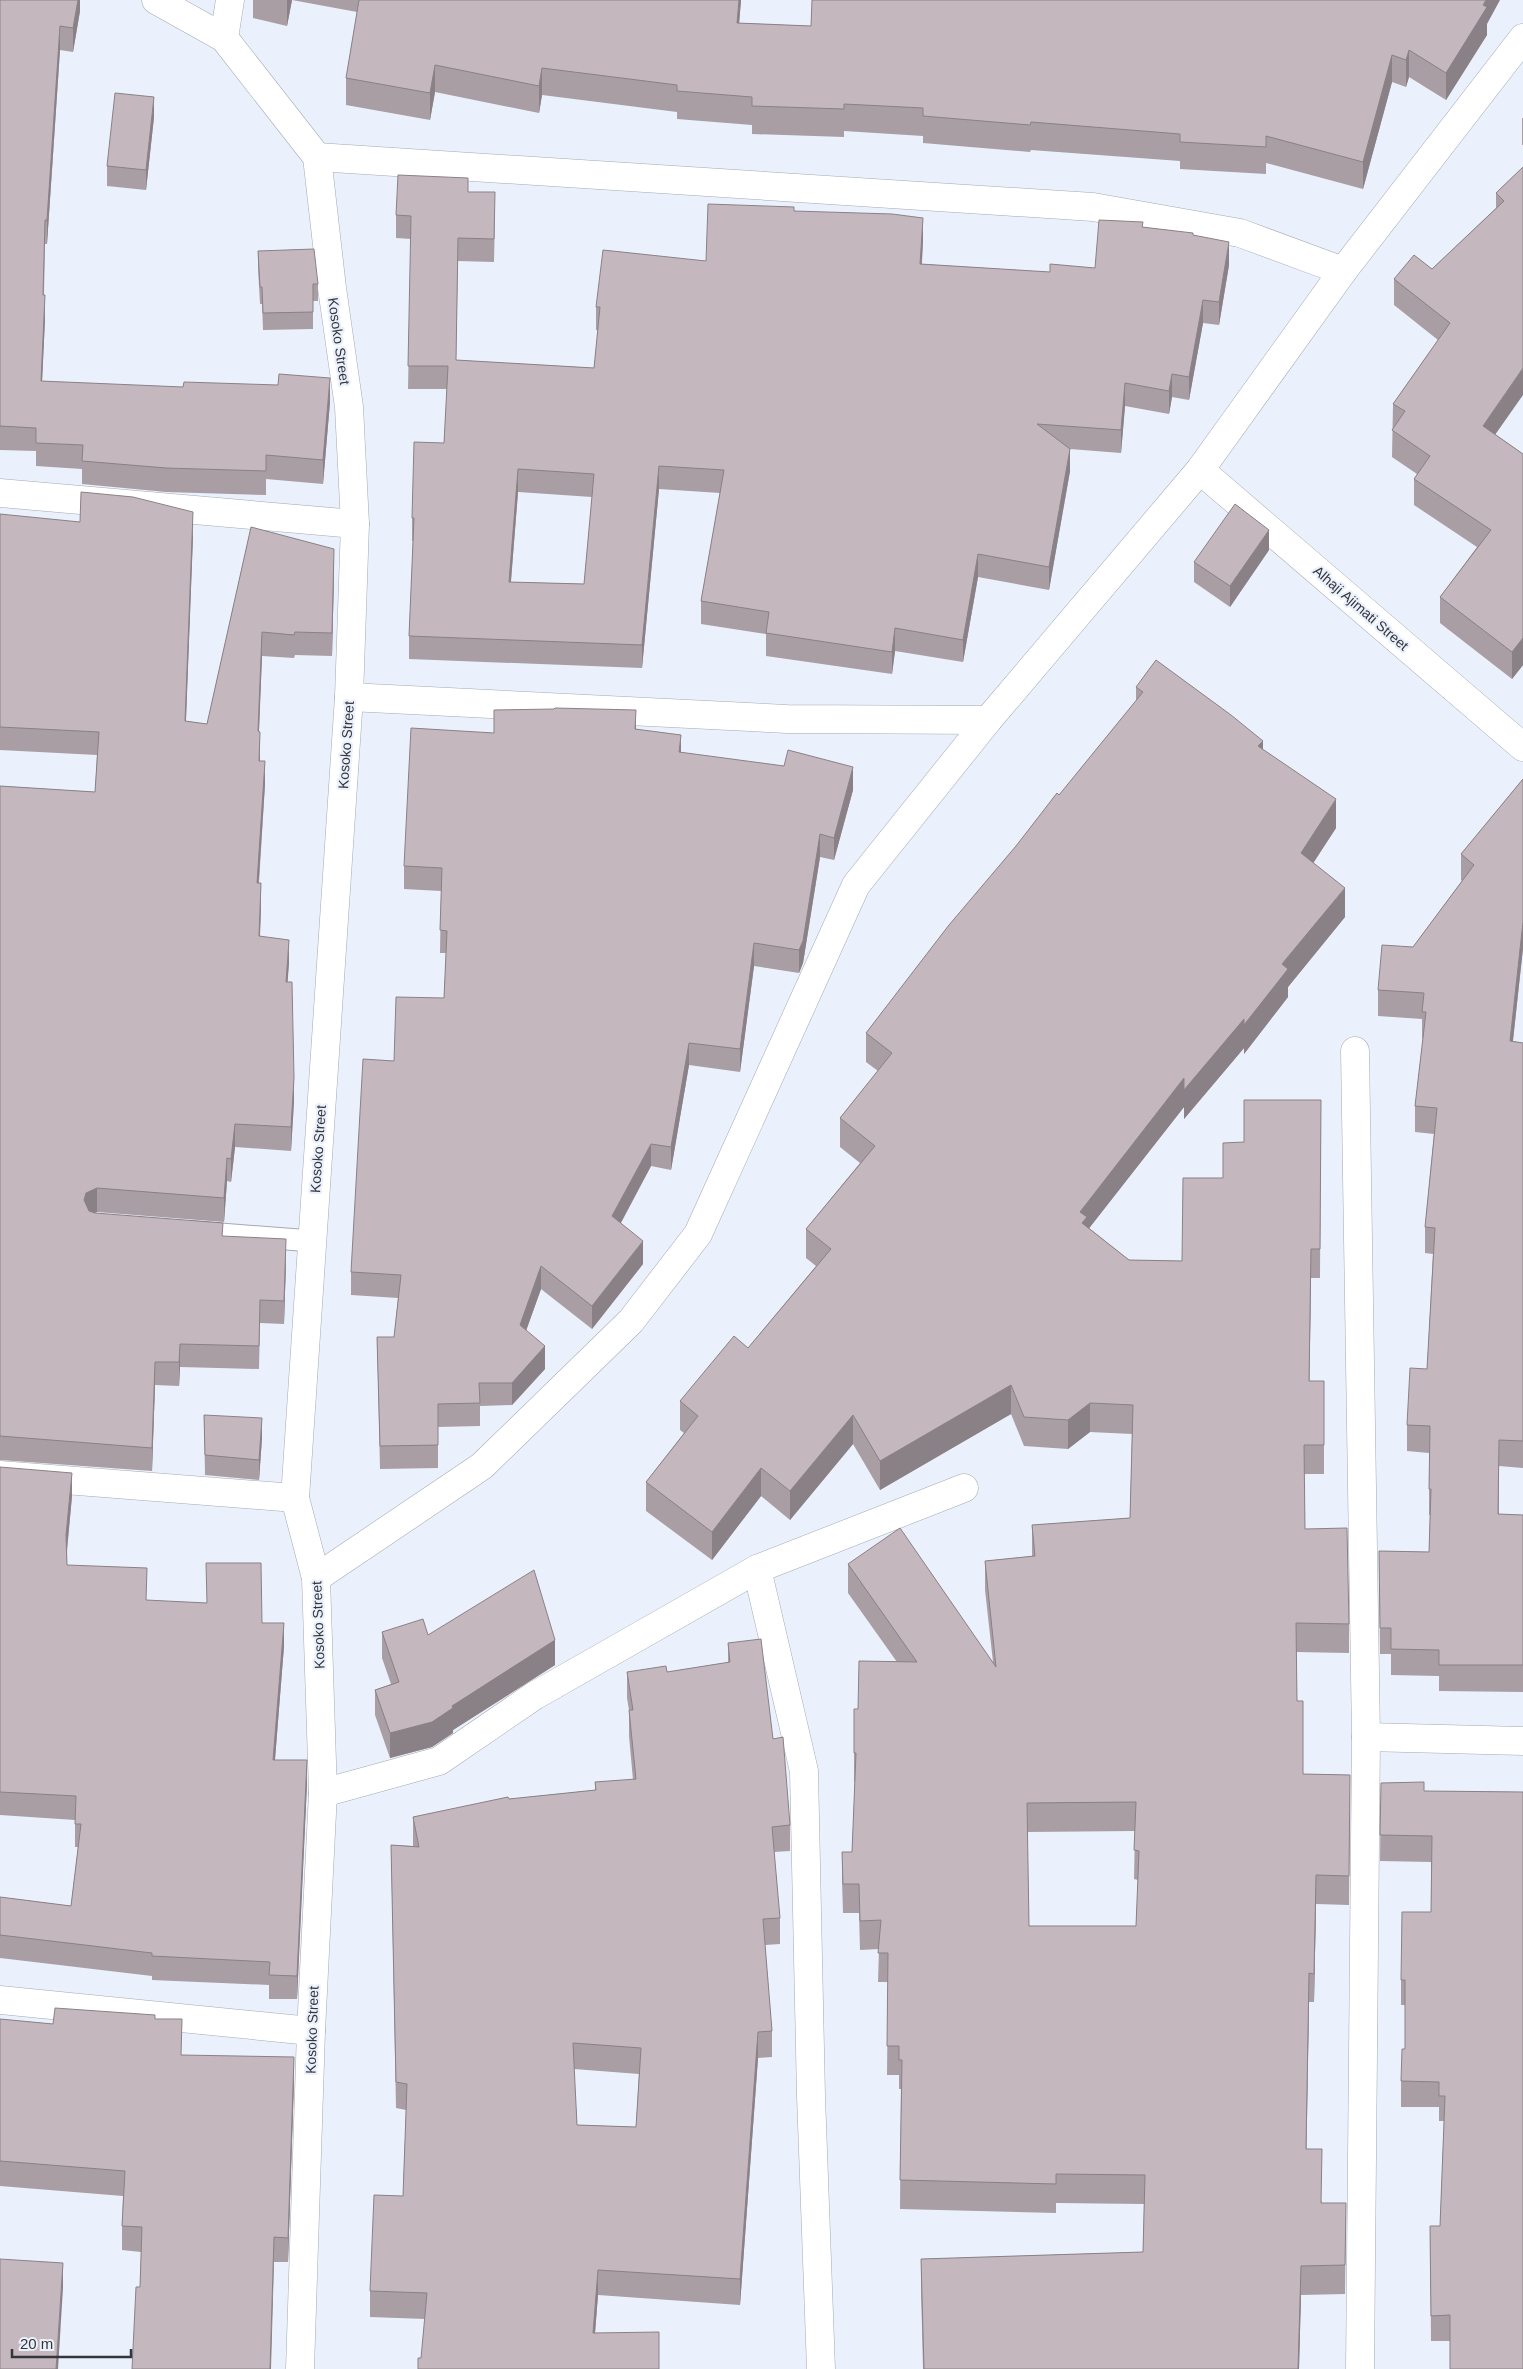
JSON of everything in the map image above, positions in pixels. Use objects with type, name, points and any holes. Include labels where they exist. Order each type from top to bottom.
[{"type":"street","points":[[156,0],[224,38],[317,157],[1093,207],[1240,232],[1343,271]]},
{"type":"street","points":[[224,38],[230,0]]},
{"type":"street","points":[[316,1578],[482,1466],[630,1321],[698,1234],[856,884],[988,720],[1200,470],[1343,271],[1523,38]]},
{"type":"street","name":"Kosoko Street","points":[[300,2369],[311,2031],[323,1793],[316,1578],[295,1498],[349,697],[355,524],[349,407],[332,288],[317,157]]},
{"type":"street","name":"Alhaji Ajimati Street","points":[[1200,470],[1523,747]]},
{"type":"street","points":[[0,493],[355,524]]},
{"type":"street","points":[[349,697],[787,719],[988,720]]},
{"type":"street","points":[[1355,1051],[1366,1737],[1360,2369]]},
{"type":"street","points":[[0,1475],[295,1498]]},
{"type":"street","points":[[323,1793],[439,1761],[534,1696],[757,1568],[964,1488]]},
{"type":"street","points":[[757,1568],[804,1771],[811,2096],[821,2369]]},
{"type":"street","points":[[1366,1737],[1523,1741]]},
{"type":"street","points":[[0,2000],[311,2031]]},
{"type":"lane","points":[[175,1231],[312,1241]]},
{"type":"building","points":[[0,0],[78,0],[73,28],[60,26],[47,220],[45,220],[43,295],[45,295],[41,381],[183,387],[184,382],[278,385],[279,374],[330,378],[323,460],[266,455],[266,471],[166,468],[82,461],[83,445],[36,443],[36,428],[0,426]]},
{"type":"building","points":[[359,0],[739,0],[737,23],[811,26],[812,0],[1486,0],[1483,5],[1487,7],[1446,73],[1409,50],[1406,60],[1392,55],[1363,162],[1266,136],[1266,147],[1180,142],[1180,134],[1031,122],[1030,125],[923,116],[923,108],[844,104],[844,109],[752,106],[752,97],[677,91],[677,85],[542,68],[539,86],[435,65],[430,93],[346,78]]},
{"type":"building","points":[[115,93],[154,97],[146,170],[107,166]]},
{"type":"building","points":[[1523,167],[1523,368],[1483,426],[1523,454],[1523,638],[1512,652],[1440,597],[1491,530],[1414,479],[1430,456],[1392,430],[1405,411],[1393,404],[1450,323],[1394,279],[1414,255],[1432,269],[1504,201],[1496,193]]},
{"type":"building","points":[[398,175],[468,178],[468,192],[495,192],[494,239],[458,238],[456,360],[594,368],[600,307],[596,307],[603,250],[706,261],[708,204],[794,207],[794,211],[892,214],[923,218],[920,264],[1050,272],[1050,264],[1095,268],[1099,220],[1143,222],[1142,227],[1193,233],[1193,235],[1229,242],[1219,302],[1203,300],[1189,377],[1172,374],[1169,391],[1125,383],[1121,430],[1037,424],[1070,449],[1049,567],[978,554],[963,640],[895,628],[892,652],[766,633],[769,612],[701,601],[724,470],[659,466],[642,645],[409,636],[414,518],[412,518],[414,442],[444,443],[448,366],[408,366],[411,216],[396,215]],"holes":[[[518,469],[594,474],[584,584],[509,582]]]},
{"type":"building","points":[[314,249],[318,284],[313,284],[313,312],[263,313],[258,251]]},
{"type":"building","points":[[81,492],[133,497],[193,512],[185,721],[207,724],[251,527],[334,549],[332,633],[295,632],[294,635],[262,632],[258,731],[260,732],[259,761],[265,761],[257,883],[261,883],[259,936],[289,940],[286,982],[292,982],[294,1078],[291,1127],[235,1124],[231,1159],[227,1158],[224,1198],[97,1188],[86,1193],[84,1200],[89,1211],[95,1213],[223,1223],[222,1236],[286,1239],[284,1301],[260,1300],[259,1346],[180,1344],[179,1362],[155,1362],[152,1448],[0,1436],[0,786],[95,792],[99,732],[0,727],[0,514],[80,522]]},
{"type":"building","points":[[1235,504],[1269,530],[1230,586],[1194,562]]},
{"type":"building","points":[[1156,660],[1263,741],[1258,746],[1336,799],[1301,853],[1345,888],[1282,964],[1288,969],[1244,1025],[1244,1019],[1184,1090],[1184,1078],[1080,1212],[1087,1217],[1082,1223],[1129,1260],[1182,1261],[1183,1178],[1223,1178],[1223,1143],[1244,1142],[1244,1100],[1321,1100],[1320,1249],[1311,1249],[1309,1381],[1324,1381],[1324,1445],[1304,1445],[1305,1529],[1347,1528],[1349,1624],[1296,1623],[1297,1701],[1303,1701],[1303,1774],[1350,1775],[1349,1876],[1316,1875],[1314,1974],[1309,1973],[1306,2149],[1322,2149],[1321,2203],[1346,2203],[1345,2265],[1301,2266],[1298,2369],[924,2369],[921,2259],[1143,2252],[1145,2175],[1056,2174],[1056,2184],[900,2180],[902,2060],[899,2060],[899,2046],[887,2046],[888,1953],[878,1953],[881,1920],[860,1921],[859,1884],[843,1884],[842,1852],[852,1852],[856,1753],[854,1753],[854,1709],[858,1709],[859,1661],[917,1662],[848,1564],[900,1528],[996,1667],[985,1561],[1035,1556],[1032,1525],[1130,1518],[1133,1405],[1090,1403],[1068,1420],[1024,1417],[1011,1385],[880,1461],[853,1415],[790,1491],[761,1468],[712,1532],[646,1482],[698,1416],[680,1401],[734,1336],[748,1348],[831,1249],[806,1229],[875,1146],[840,1118],[892,1053],[866,1033],[949,925],[1143,692],[1136,687]],"holes":[[[1136,1802],[1134,1850],[1139,1851],[1136,1926],[1029,1926],[1027,1803]]]},
{"type":"building","points":[[555,708],[636,710],[635,729],[681,735],[679,752],[784,766],[788,750],[853,767],[834,838],[820,834],[803,941],[799,950],[754,943],[740,1049],[689,1043],[671,1147],[651,1144],[612,1216],[643,1241],[592,1306],[541,1266],[520,1325],[545,1346],[512,1383],[479,1383],[480,1403],[438,1404],[438,1445],[380,1446],[377,1337],[394,1337],[401,1275],[351,1272],[363,1059],[394,1061],[396,997],[444,998],[447,931],[440,930],[442,868],[404,866],[411,728],[494,733],[494,710]]},
{"type":"building","points":[[1523,779],[1523,922],[1510,1041],[1523,1043],[1523,1441],[1499,1440],[1498,1514],[1523,1515],[1523,1665],[1439,1665],[1439,1650],[1391,1649],[1391,1628],[1380,1628],[1379,1551],[1429,1552],[1430,1426],[1407,1425],[1410,1368],[1427,1369],[1435,1228],[1425,1227],[1437,1108],[1415,1106],[1426,1012],[1422,1012],[1424,993],[1378,990],[1382,945],[1413,947],[1474,865],[1461,854]]},
{"type":"building","points":[[204,1415],[262,1418],[259,1460],[205,1455]]},
{"type":"building","points":[[0,1467],[72,1473],[66,1535],[67,1565],[147,1568],[146,1600],[207,1603],[206,1563],[261,1563],[262,1623],[284,1623],[273,1760],[307,1760],[297,1976],[269,1975],[270,1962],[152,1956],[152,1953],[0,1935],[0,1897],[71,1906],[81,1824],[75,1824],[76,1796],[0,1792]]},
{"type":"building","points":[[534,1570],[555,1640],[452,1706],[453,1708],[432,1722],[390,1733],[375,1690],[399,1682],[382,1632],[423,1619],[428,1635]]},
{"type":"building","points":[[761,1639],[773,1739],[783,1737],[790,1825],[772,1827],[780,1918],[763,1919],[772,2031],[758,2032],[740,2279],[598,2270],[593,2333],[659,2332],[659,2369],[418,2369],[418,2358],[421,2358],[427,2293],[370,2291],[374,2195],[403,2196],[407,2084],[396,2082],[391,1845],[419,1847],[413,1817],[508,1797],[509,1799],[596,1790],[595,1782],[636,1779],[629,1710],[633,1710],[627,1672],[666,1666],[667,1672],[730,1662],[728,1643]],"holes":[[[573,2043],[641,2048],[636,2127],[577,2125]]]},
{"type":"building","points":[[1424,1782],[1424,1791],[1523,1792],[1523,2369],[1450,2369],[1450,2315],[1431,2316],[1430,2226],[1440,2226],[1445,2096],[1439,2096],[1439,2082],[1401,2081],[1402,2049],[1405,2049],[1405,1980],[1401,1980],[1402,1912],[1431,1912],[1432,1836],[1380,1835],[1381,1783]]},
{"type":"building","points":[[55,2008],[155,2015],[155,2019],[182,2019],[181,2055],[294,2057],[288,2238],[274,2237],[270,2369],[132,2369],[136,2287],[140,2287],[142,2227],[122,2226],[125,2171],[0,2161],[0,2019],[53,2024]]},
{"type":"building","points":[[0,2259],[63,2263],[56,2369],[0,2369]]}]
